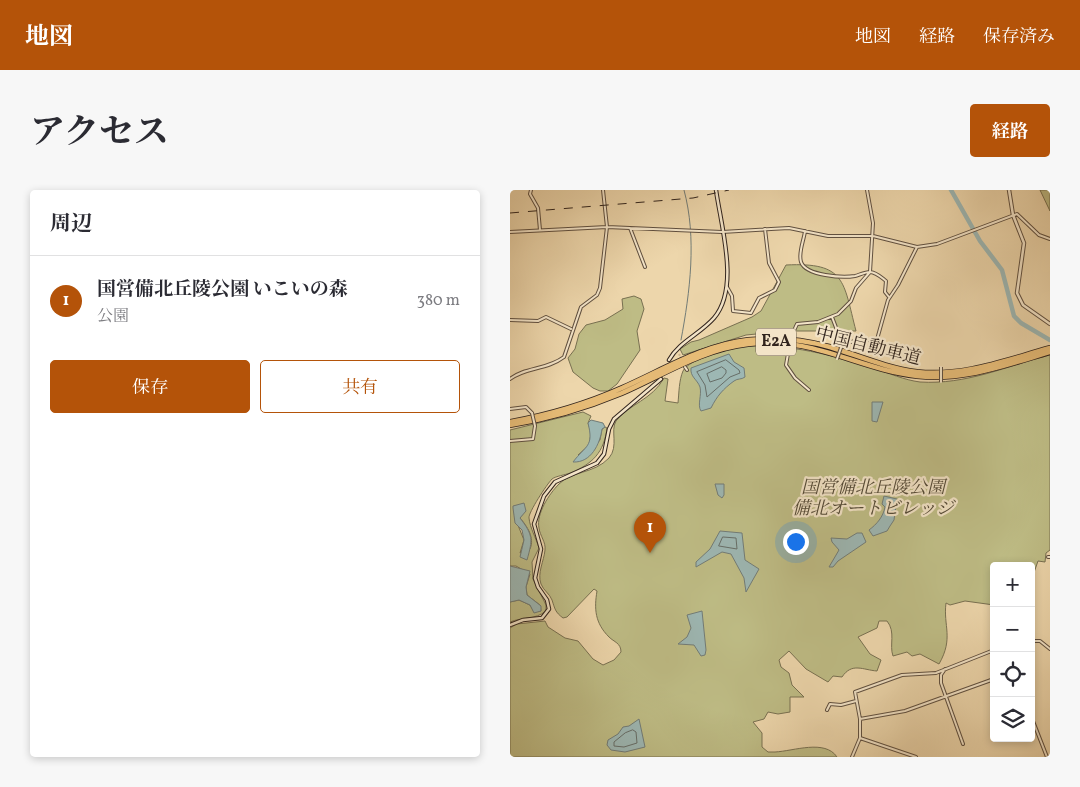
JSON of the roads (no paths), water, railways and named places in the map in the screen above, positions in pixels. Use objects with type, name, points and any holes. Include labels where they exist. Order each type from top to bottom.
[{"type":"highway","name":"中国自動車道","points":[[510,422],[552,413],[592,400],[706,350],[745,340],[780,339],[808,342],[887,366],[931,373],[980,369],[1050,348]]},
{"type":"highway","name":"中国自動車道","points":[[510,425],[554,416],[593,404],[708,354],[746,344],[779,342],[807,346],[886,370],[932,377],[981,373],[1050,352]]},
{"type":"main road","points":[[669,360],[676,349],[714,317],[723,304],[728,287],[716,190]]},
{"type":"main road","points":[[1009,190],[1013,215],[1023,237],[1025,251],[1017,280],[1019,300],[1030,312],[1050,324]]},
{"type":"main road","points":[[510,625],[523,620],[542,618],[549,610],[547,600],[536,583],[535,574],[541,549],[534,524],[547,490],[563,477],[597,463],[604,454],[609,429],[614,419],[661,379]]},
{"type":"street","points":[[531,190],[530,194],[538,208],[540,231]]},
{"type":"street","points":[[510,380],[522,372],[535,370],[564,357],[581,307],[597,295],[600,288],[606,227],[604,190]]},
{"type":"street","points":[[809,390],[795,378],[786,365],[792,335],[798,324],[818,322],[838,314],[851,301],[856,288],[867,278],[870,272],[873,223],[867,190]]},
{"type":"street","points":[[510,232],[606,227],[722,232],[789,228],[828,236],[873,236],[917,247],[937,244],[1016,214],[1038,235],[1050,239]]},
{"type":"street","points":[[630,228],[645,268]]},
{"type":"street","points":[[728,287],[733,311],[751,313],[759,298],[778,287],[780,282],[768,263],[765,229]]},
{"type":"street","points":[[805,231],[800,255],[802,264],[809,269],[830,275],[851,276],[870,272],[886,281],[885,292],[889,297]]},
{"type":"street","points":[[832,316],[839,336],[847,341],[853,341],[861,337],[876,343],[889,297],[898,285],[917,247]]},
{"type":"street","points":[[510,320],[538,321],[546,317],[572,329]]},
{"type":"street","points":[[837,359],[842,345],[847,341]]},
{"type":"street","points":[[676,349],[679,354]]},
{"type":"street","points":[[685,366],[687,370]]},
{"type":"street","points":[[941,367],[941,382]]},
{"type":"street","points":[[510,409],[526,407],[530,409],[535,426],[533,439],[510,440]]},
{"type":"street","points":[[1035,641],[1040,641],[1050,650]]},
{"type":"street","points":[[852,757],[860,738],[860,719],[855,692],[906,674],[936,673],[990,652]]},
{"type":"street","points":[[946,668],[940,679],[963,744]]},
{"type":"street","points":[[860,719],[905,711],[990,680]]},
{"type":"street","points":[[827,710],[830,704],[841,706],[856,701]]},
{"type":"street","points":[[1035,726],[1047,757]]},
{"type":"street","points":[[860,738],[916,757]]},
{"type":"water","points":[[729,354],[734,362],[744,368],[745,377],[735,380],[727,387],[718,396],[711,408],[701,411],[699,406],[700,387],[692,374],[691,368]]},
{"type":"water","points":[[872,402],[883,402],[877,422],[872,421]]},
{"type":"water","points":[[591,420],[603,423],[605,427],[602,429],[597,446],[590,456],[573,462],[588,445],[590,431],[588,423]]},
{"type":"water","points":[[715,484],[724,484],[724,495],[722,498],[718,495]]},
{"type":"water","points":[[884,496],[897,499],[894,520],[887,531],[873,536],[869,530],[883,514],[885,507],[882,504]]},
{"type":"water","points":[[524,503],[526,511],[520,518],[530,533],[531,538],[527,560],[520,557],[524,540],[522,530],[515,523],[513,508],[513,506]]},
{"type":"water","points":[[720,531],[742,533],[745,560],[759,569],[746,592],[744,578],[731,554],[722,552],[696,567],[696,562],[710,549]]},
{"type":"water","points":[[857,533],[862,533],[866,542],[838,561],[833,567],[829,567],[839,550],[831,538],[847,539]]},
{"type":"water","points":[[510,566],[530,571],[526,587],[527,595],[541,606],[541,611],[534,613],[530,605],[519,600],[510,602]]},
{"type":"water","points":[[702,611],[706,650],[705,655],[701,656],[694,645],[678,644],[687,637],[691,628],[687,615]]},
{"type":"water","points":[[639,719],[645,747],[625,752],[611,750],[607,745],[608,740],[618,734],[623,727],[629,726]]},
{"type":"waterway","points":[[681,340],[691,265],[690,227],[684,190]]},
{"type":"waterway","points":[[951,190],[980,241],[1002,270],[1014,316],[1021,323],[1050,340]]},
{"type":"tunnel","points":[[679,354],[682,360]]},
{"type":"railway","points":[[510,213],[693,198],[729,190]]},
{"type":"place","name":"国営備北丘陵公園 いこいの森","points":[[650,553]]},
{"type":"park label","name":"国営備北丘陵公園 備北オートビレッジ","points":[[873,498]]}]
